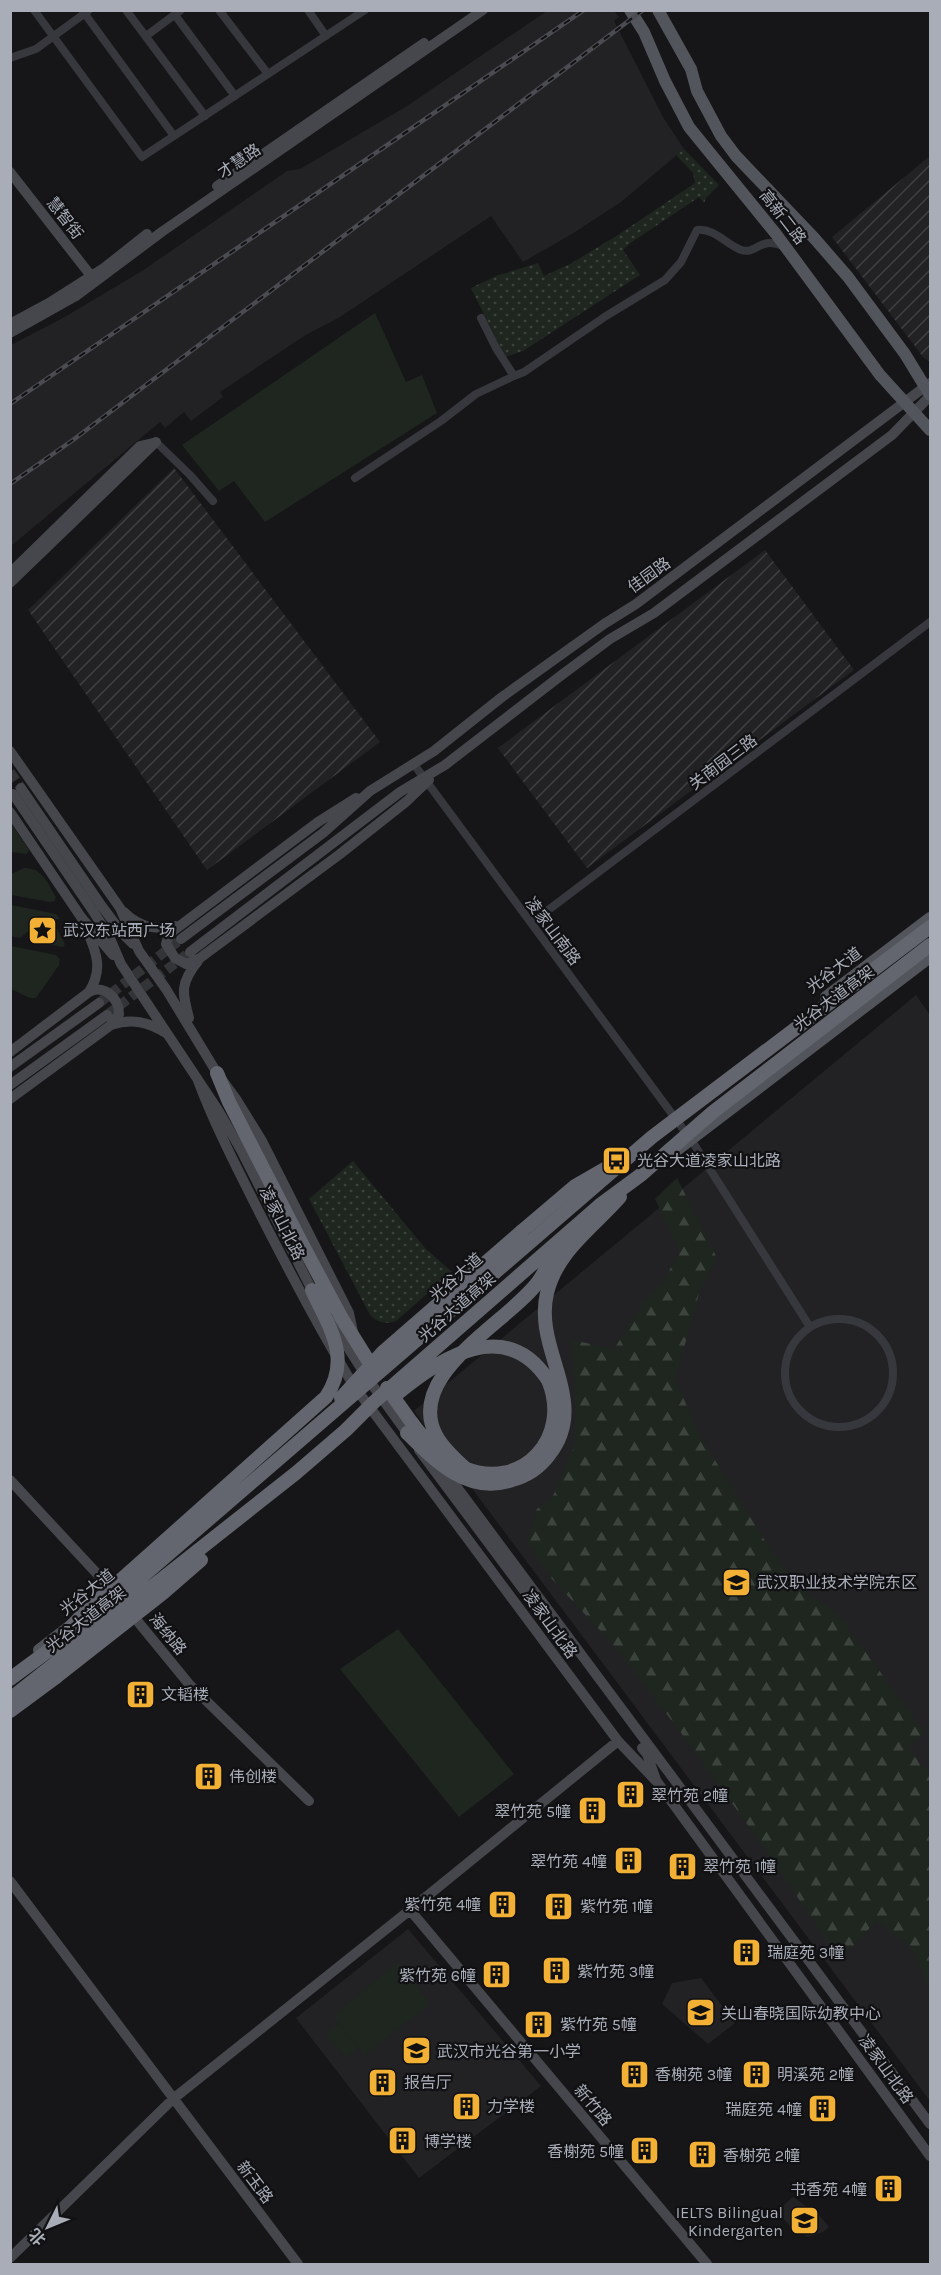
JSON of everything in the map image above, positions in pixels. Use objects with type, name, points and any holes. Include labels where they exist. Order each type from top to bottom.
[{"type":"highway","name":"光谷大道高架","points":[[10,1679],[92,1620],[652,1137],[930,927]]},
{"type":"highway","name":"光谷大道高架","points":[[10,1701],[296,1473],[555,1243],[600,1205],[642,1174],[712,1112],[930,945]]},
{"type":"highway","points":[[217,1073],[229,1102],[353,1338],[397,1402],[428,1443],[439,1453],[465,1468],[490,1474],[514,1470],[535,1457],[548,1439],[555,1417],[553,1393],[541,1370],[532,1361],[512,1350],[493,1347],[474,1348],[447,1358],[410,1383],[379,1409],[346,1430]]},
{"type":"highway","points":[[316,1428],[382,1352],[575,1186],[608,1167]]},
{"type":"highway","points":[[406,1433],[447,1470],[472,1481],[489,1484],[505,1483],[522,1477],[545,1461],[558,1442],[565,1417],[562,1386],[548,1342],[544,1315],[546,1295],[552,1275],[569,1249],[642,1174]]},
{"type":"highway","points":[[465,1468],[437,1437],[431,1414],[439,1381],[453,1362],[507,1314],[538,1282],[557,1245]]},
{"type":"highway","points":[[48,1651],[86,1611],[326,1397],[337,1377],[338,1355],[336,1342],[312,1290]]},
{"type":"highway","points":[[10,1711],[163,1593],[296,1473]]},
{"type":"main road","name":"才慧路","points":[[10,333],[53,311],[163,223],[471,10]]},
{"type":"main road","name":"才慧路","points":[[10,324],[92,281],[483,10]]},
{"type":"main road","name":"高新二路","points":[[630,10],[644,32],[665,81],[689,127],[787,248],[880,375],[930,429]]},
{"type":"main road","name":"高新二路","points":[[658,10],[691,69],[697,91],[721,136],[758,180],[831,256],[905,354],[929,390]]},
{"type":"main road","name":"慧智街","points":[[10,172],[92,281]]},
{"type":"main road","name":"慧智街","points":[[10,180],[92,281]]},
{"type":"main road","name":"佳园路","points":[[370,791],[434,751],[502,697],[604,624],[636,604],[905,402],[929,390]]},
{"type":"main road","name":"佳园路","points":[[425,780],[610,639],[654,613],[892,435],[915,412],[929,390]]},
{"type":"main road","points":[[10,573],[140,447],[156,442]]},
{"type":"main road","points":[[10,583],[156,442]]},
{"type":"main road","points":[[10,751],[120,908],[132,921],[144,926],[163,929],[178,926]]},
{"type":"main road","points":[[190,951],[400,792],[425,780]]},
{"type":"main road","points":[[370,791],[339,807],[169,934],[166,939],[169,950],[180,963],[186,964],[200,958],[340,854],[407,801],[425,780]]},
{"type":"main road","points":[[121,964],[109,936],[17,791],[114,923],[139,951],[262,1141],[349,1313],[364,1361],[930,2124]]},
{"type":"main road","points":[[181,939],[323,833],[370,791]]},
{"type":"main road","points":[[10,812],[81,917],[121,964],[170,1035],[241,1150],[312,1290],[368,1379],[647,1754],[657,1783]]},
{"type":"main road","points":[[120,908],[139,951]]},
{"type":"main road","points":[[81,917],[99,962],[95,982],[89,992]]},
{"type":"main road","name":"光谷大道","points":[[10,1671],[114,1593],[672,1114],[930,918]]},
{"type":"main road","points":[[10,1701],[130,1611],[370,1406],[385,1390],[397,1386],[557,1245],[664,1159],[692,1141],[930,957]]},
{"type":"main road","points":[[192,1030],[183,986],[200,958]]},
{"type":"main road","points":[[10,1052],[96,988],[107,991],[116,1002],[119,1014],[10,1084]]},
{"type":"main road","points":[[10,1067],[99,1004]]},
{"type":"main road","points":[[10,1099],[109,1020],[140,1022],[170,1035]]},
{"type":"main road","name":"凌家山北路","points":[[197,1078],[210,1115],[298,1290],[354,1386],[618,1741],[657,1783],[930,2156]]},
{"type":"main road","points":[[331,1349],[344,1354],[355,1346],[355,1338]]},
{"type":"main road","name":"海纳路","points":[[10,1480],[130,1611],[189,1684],[309,1801]]},
{"type":"main road","points":[[10,2258],[173,2099],[618,1741]]},
{"type":"main road","name":"新玉路","points":[[10,1881],[298,2265]]},
{"type":"main road","name":"新竹路","points":[[410,1910],[707,2265]]},
{"type":"street","points":[[34,10],[142,157],[359,12]]},
{"type":"street","points":[[126,10],[205,116]]},
{"type":"street","points":[[219,10],[268,74]]},
{"type":"street","points":[[308,10],[326,36]]},
{"type":"street","points":[[10,58],[29,52],[85,11],[174,136]]},
{"type":"street","points":[[146,36],[178,13],[235,96]]},
{"type":"street","points":[[355,478],[441,421],[476,394],[524,372],[616,309],[665,280],[681,262],[697,230],[709,231],[742,250],[750,251],[763,243],[775,243],[787,248]]},
{"type":"street","points":[[481,318],[514,376]]},
{"type":"street","points":[[156,442],[213,501]]},
{"type":"street","name":"关南园三路","points":[[531,923],[930,622]]},
{"type":"street","name":"凌家山南路","points":[[413,763],[692,1141],[810,1327]]},
{"type":"street","points":[[846,1319],[864,1325],[879,1336],[889,1352],[893,1371],[891,1389],[882,1406],[870,1418],[854,1426],[837,1428],[820,1425],[805,1416],[793,1403],[786,1387],[784,1370],[788,1353],[797,1338],[810,1327],[827,1320],[846,1319]]},
{"type":"shaded area","points":[[547,11],[614,11],[619,17],[614,21],[663,117],[684,149],[621,202],[523,262],[491,216],[340,317],[304,336],[220,392],[223,397],[191,421],[184,412],[165,428],[160,422],[11,546],[11,345],[63,318],[142,271],[287,171],[300,169],[407,106]]},
{"type":"shaded area","points":[[930,156],[929,361],[923,357],[832,237]]},
{"type":"shaded area","points":[[174,468],[380,742],[207,870],[28,610]]},
{"type":"shaded area","points":[[765,550],[854,670],[587,868],[498,748]]},
{"type":"shaded area","name":"武汉职业技术学院东区","points":[[916,995],[930,1015],[930,2101],[414,1411]]},
{"type":"shaded area","name":"武汉市光谷第一小学","points":[[408,1929],[541,2086],[419,2178],[296,2018]]},
{"type":"shaded area","name":"关山春晓国际幼教中心","points":[[701,1978],[735,2023],[708,2044],[662,2004],[672,1983]]},
{"type":"shaded area","name":"IELTS Bilingual Kindergarten","points":[[793,2197],[819,2215],[829,2227],[823,2232],[808,2237],[793,2230],[777,2211]]},
{"type":"green space","points":[[684,149],[719,185],[704,203],[699,197],[623,250],[640,275],[523,351],[505,357],[471,288],[496,276],[538,263],[544,276],[570,264],[618,235],[695,183],[693,173],[676,155]]},
{"type":"green space","points":[[375,313],[406,382],[422,375],[437,413],[265,522],[234,481],[219,491],[182,445]]},
{"type":"green space","points":[[10,822],[29,850],[27,854],[11,852]]},
{"type":"green space","points":[[24,868],[35,870],[44,877],[56,897],[55,901],[11,895],[11,874]]},
{"type":"green space","points":[[11,905],[56,914],[60,919],[41,921],[20,938],[11,936]]},
{"type":"green space","points":[[57,929],[65,944],[63,947],[31,941],[45,930]]},
{"type":"green space","points":[[11,946],[56,955],[60,959],[59,965],[36,998],[30,998],[11,989]]},
{"type":"green space","points":[[353,1161],[425,1248],[452,1272],[396,1321],[385,1323],[371,1316],[309,1199]]},
{"type":"green space","points":[[677,1178],[717,1258],[700,1290],[675,1380],[703,1441],[770,1549],[797,1586],[837,1613],[924,1732],[908,1748],[923,1767],[930,1770],[930,1989],[911,1947],[876,1921],[840,1960],[763,1846],[679,1730],[611,1642],[552,1579],[528,1543],[536,1510],[553,1496],[574,1447],[576,1412],[572,1340],[614,1349],[645,1301],[664,1280],[680,1251],[655,1199]]},
{"type":"green space","points":[[398,1629],[514,1774],[459,1817],[340,1669]]},
{"type":"green space","points":[[398,1962],[430,2004],[365,2055],[333,2016]]},
{"type":"green space","points":[[339,2024],[358,2048],[346,2058],[326,2034]]},
{"type":"tunnel","points":[[10,772],[21,788]]},
{"type":"tunnel","points":[[99,1003],[181,939]]},
{"type":"tunnel","points":[[107,1015],[190,952]]},
{"type":"railway","points":[[10,404],[584,10]]},
{"type":"railway","points":[[10,484],[73,440],[643,10]]},
{"type":"place","name":"武汉东站西广场","points":[[42,930]]},
{"type":"place","name":"光谷大道凌家山北路","points":[[616,1160]]},
{"type":"place","name":"武汉职业技术学院东区","points":[[736,1582]]},
{"type":"place","name":"文韬楼","points":[[140,1694]]},
{"type":"place","name":"伟创楼","points":[[208,1776]]},
{"type":"place","name":"翠竹苑 2幢","points":[[630,1795]]},
{"type":"place","name":"翠竹苑 5幢","points":[[592,1811]]},
{"type":"place","name":"翠竹苑 4幢","points":[[628,1861]]},
{"type":"place","name":"翠竹苑 1幢","points":[[682,1866]]},
{"type":"place","name":"紫竹苑 4幢","points":[[502,1904]]},
{"type":"place","name":"紫竹苑 1幢","points":[[559,1906]]},
{"type":"place","name":"瑞庭苑 3幢","points":[[746,1952]]},
{"type":"place","name":"紫竹苑 3幢","points":[[556,1971]]},
{"type":"place","name":"紫竹苑 6幢","points":[[497,1975]]},
{"type":"place","name":"关山春晓国际幼教中心","points":[[700,2013]]},
{"type":"place","name":"紫竹苑 5幢","points":[[539,2024]]},
{"type":"place","name":"武汉市光谷第一小学","points":[[416,2051]]},
{"type":"place","name":"香榭苑 3幢","points":[[634,2074]]},
{"type":"place","name":"明溪苑 2幢","points":[[756,2074]]},
{"type":"place","name":"报告厅","points":[[383,2082]]},
{"type":"place","name":"力学楼","points":[[466,2106]]},
{"type":"place","name":"瑞庭苑 4幢","points":[[823,2109]]},
{"type":"place","name":"博学楼","points":[[403,2141]]},
{"type":"place","name":"香榭苑 5幢","points":[[645,2151]]},
{"type":"place","name":"香榭苑 2幢","points":[[702,2155]]},
{"type":"place","name":"书香苑 4幢","points":[[888,2189]]},
{"type":"place","name":"IELTS Bilingual Kindergarten","points":[[804,2221]]}]
